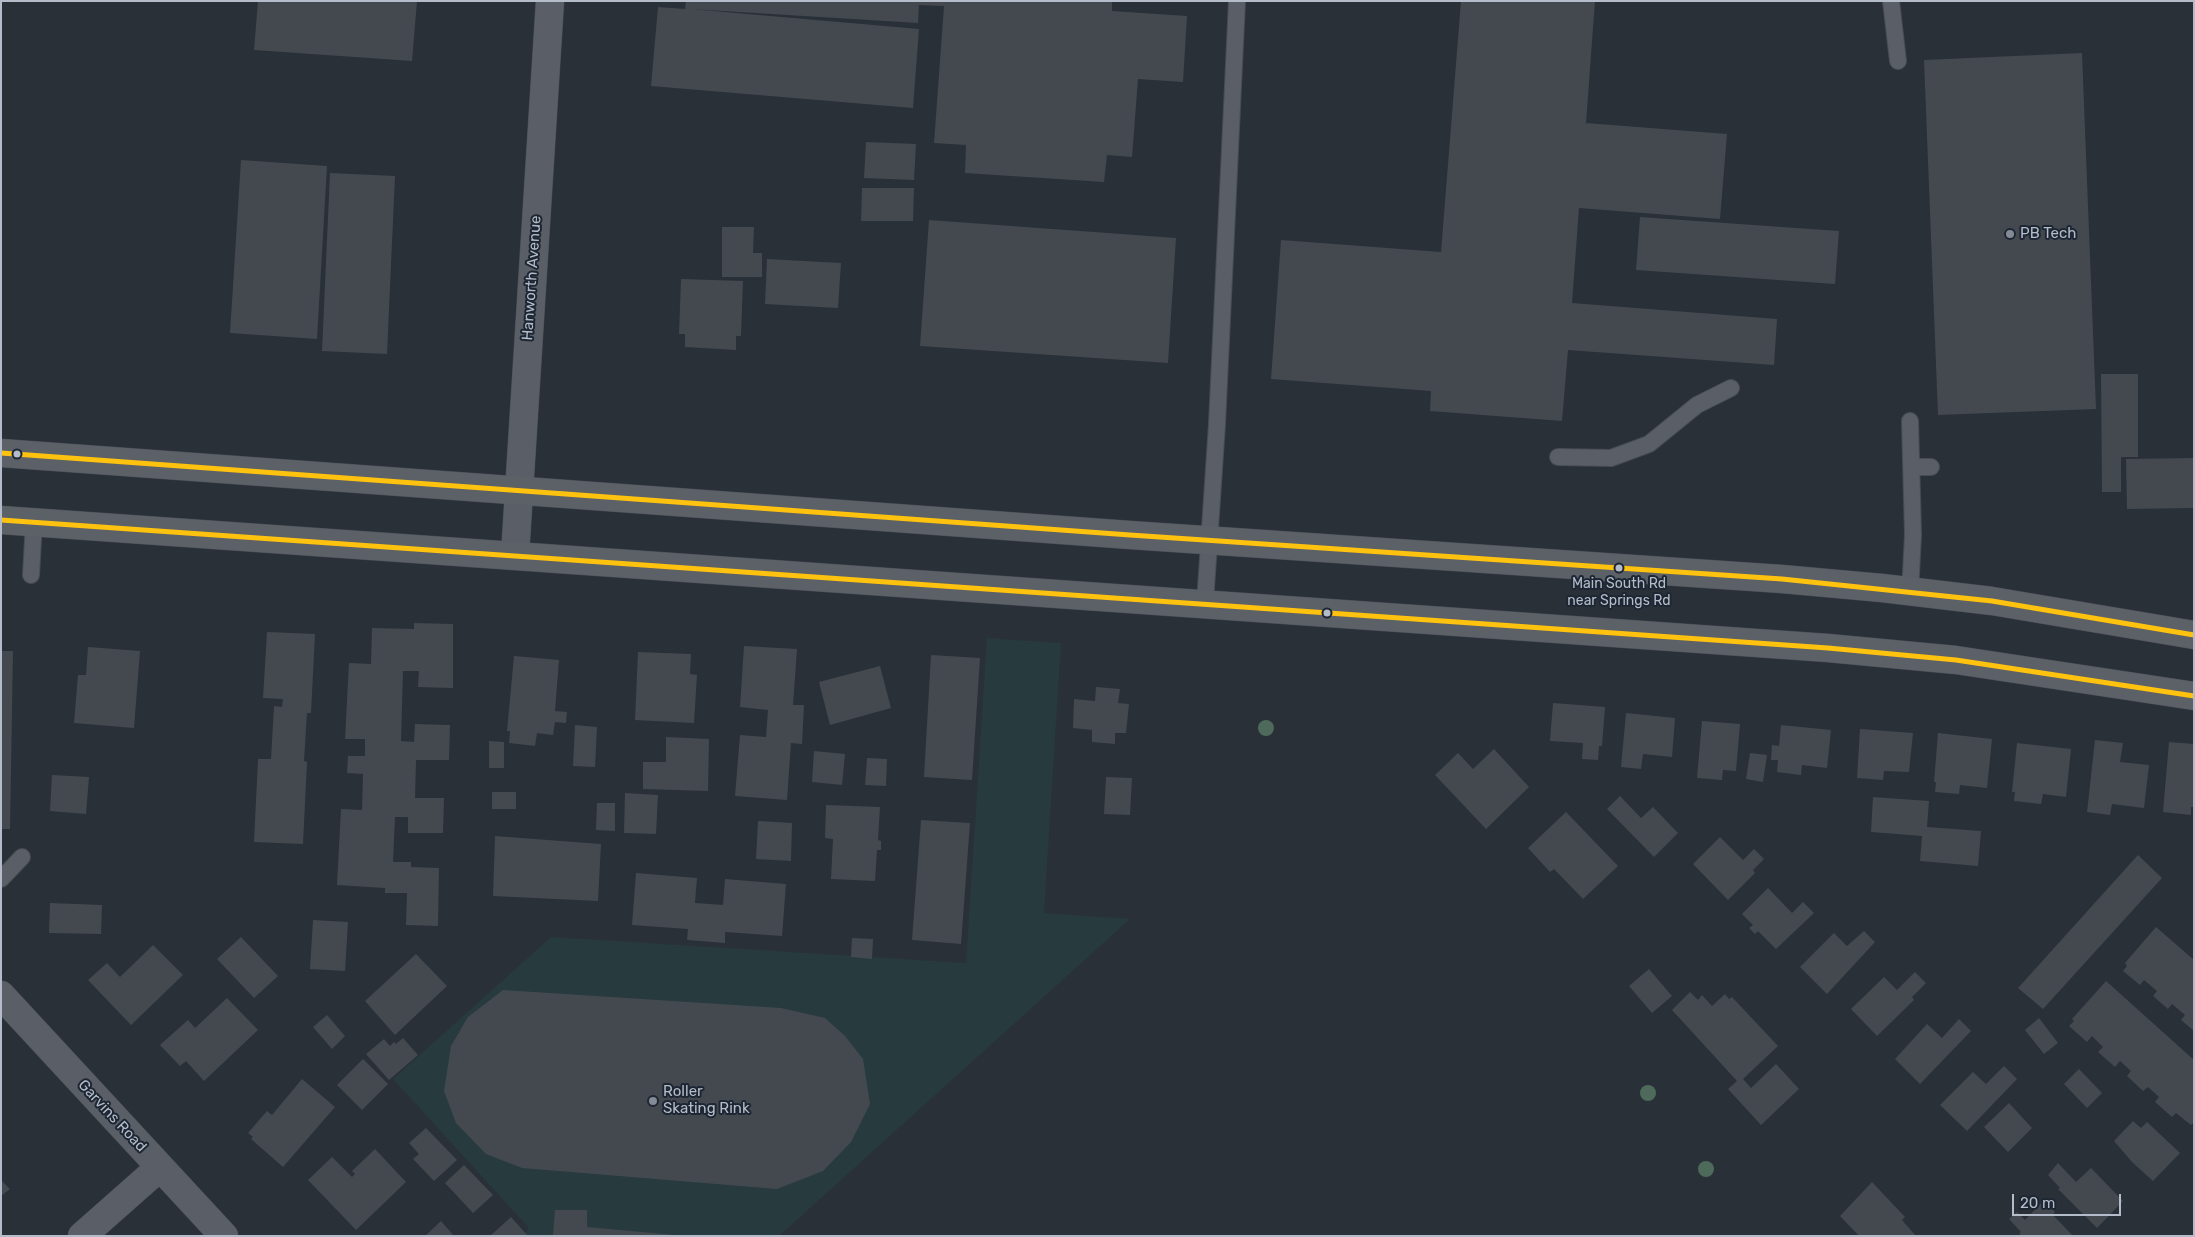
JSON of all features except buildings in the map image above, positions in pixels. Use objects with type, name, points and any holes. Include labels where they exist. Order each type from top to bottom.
[{"type":"main road","points":[[1,453],[1209,540],[1733,575],[1992,601],[2194,635]]},
{"type":"main road","points":[[1,520],[1205,603],[1838,649],[1956,660],[2194,696]]},
{"type":"street","name":"Hanworth Avenue","points":[[515,555],[550,1]]},
{"type":"street","name":"Garvins Road","points":[[1,995],[159,1168],[224,1236]]},
{"type":"street","points":[[82,1236],[159,1168]]},
{"type":"lane","points":[[1205,603],[1217,424],[1237,1]]},
{"type":"lane","points":[[1891,1],[1898,61]]},
{"type":"lane","points":[[1558,457],[1611,458],[1649,444],[1697,404],[1732,388]]},
{"type":"lane","points":[[1910,421],[1913,535],[1910,592]]},
{"type":"lane","points":[[1912,467],[1931,467]]},
{"type":"lane","points":[[31,576],[34,522]]},
{"type":"lane","points":[[1,879],[22,857]]},
{"type":"green space","points":[[987,638],[1061,643],[1044,913],[1130,919],[779,1236],[522,1236],[529,1228],[393,1079],[551,937],[966,963]]},
{"type":"transit line","points":[[1,453],[1130,535],[1782,579],[1992,601],[2194,635]]},
{"type":"transit line","points":[[1,520],[1828,648],[1956,660],[2194,696]]},
{"type":"place","name":"PB Tech","points":[[2010,234]]},
{"type":"place","name":"Main South Rd near Springs Rd","points":[[1619,568]]},
{"type":"place","name":"Roller Skating Rink","points":[[653,1101]]}]
